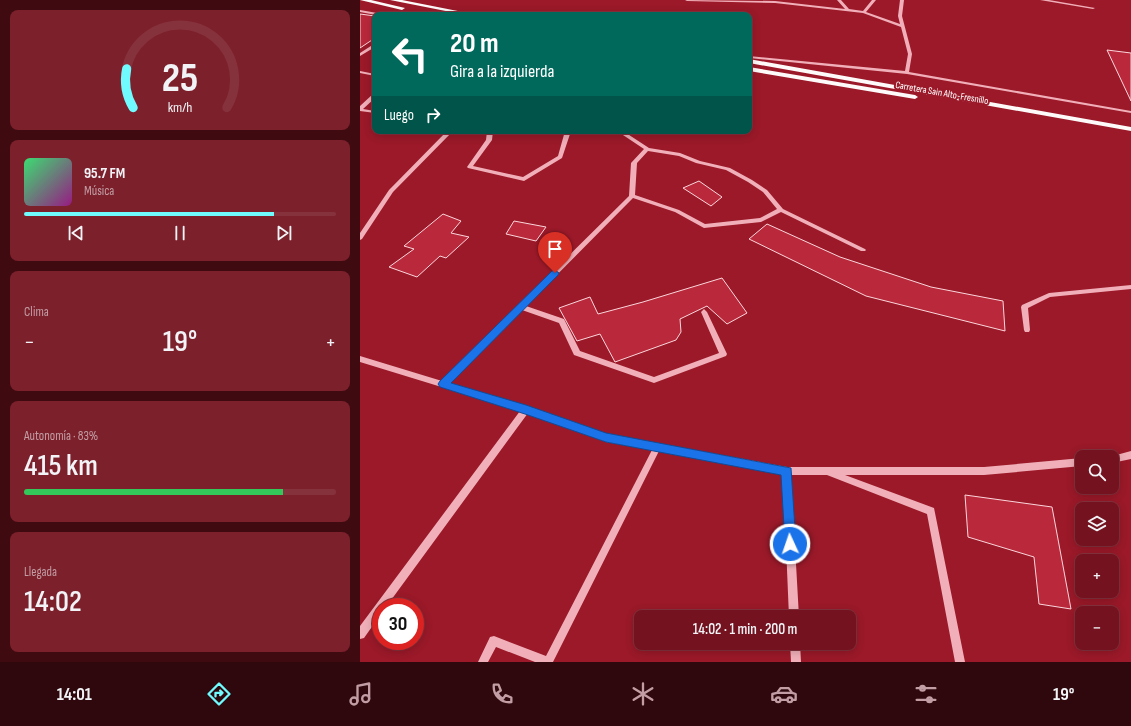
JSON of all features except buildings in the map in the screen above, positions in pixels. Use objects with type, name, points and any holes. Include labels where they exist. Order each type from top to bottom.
[{"type":"main road","points":[[363,0],[424,12]]},
{"type":"main road","points":[[393,0],[459,12]]},
{"type":"main road","points":[[752,62],[1131,129]]},
{"type":"main road","name":"Carretera Sain Alto-Fresnillo","points":[[752,70],[1131,135]]},
{"type":"street","points":[[687,0],[775,2],[848,10],[864,12],[902,26]]},
{"type":"street","points":[[803,6],[804,0]]},
{"type":"street","points":[[839,0],[848,10]]},
{"type":"street","points":[[864,12],[874,0]]},
{"type":"street","points":[[902,0],[900,16],[910,54],[907,73]]},
{"type":"street","points":[[1042,0],[1093,8]]},
{"type":"street","points":[[360,11],[372,13]]},
{"type":"street","points":[[360,55],[372,47]]},
{"type":"street","points":[[752,57],[907,73],[1131,112]]},
{"type":"street","points":[[360,72],[372,74]]},
{"type":"street","points":[[372,97],[363,104],[360,110],[372,112]]},
{"type":"street","points":[[360,238],[391,191],[447,134]]},
{"type":"street","points":[[490,134],[489,140],[470,168],[524,179],[560,157],[567,134]]},
{"type":"street","points":[[624,134],[647,149],[680,155],[698,162],[728,169],[750,181],[764,191],[781,210],[863,250]]},
{"type":"street","points":[[443,384],[632,196],[634,163],[647,149]]},
{"type":"street","points":[[632,196],[677,212],[704,226],[761,220],[781,210]]},
{"type":"street","points":[[1027,330],[1024,307],[1049,295],[1131,287]]},
{"type":"street","points":[[522,307],[562,321],[577,353],[654,380],[724,354],[704,312]]},
{"type":"street","points":[[360,359],[526,409],[606,438],[787,471],[984,471],[1075,463]]},
{"type":"street","points":[[360,634],[526,409]]},
{"type":"street","points":[[483,662],[494,641],[548,662],[657,448]]},
{"type":"street","points":[[1119,458],[1131,455]]},
{"type":"street","points":[[787,471],[794,610]]},
{"type":"street","points":[[826,471],[931,511],[960,662]]},
{"type":"street","points":[[795,650],[796,662]]},
{"type":"route","points":[[555,273],[443,384],[526,409],[606,438],[787,471],[790,544]]}]
